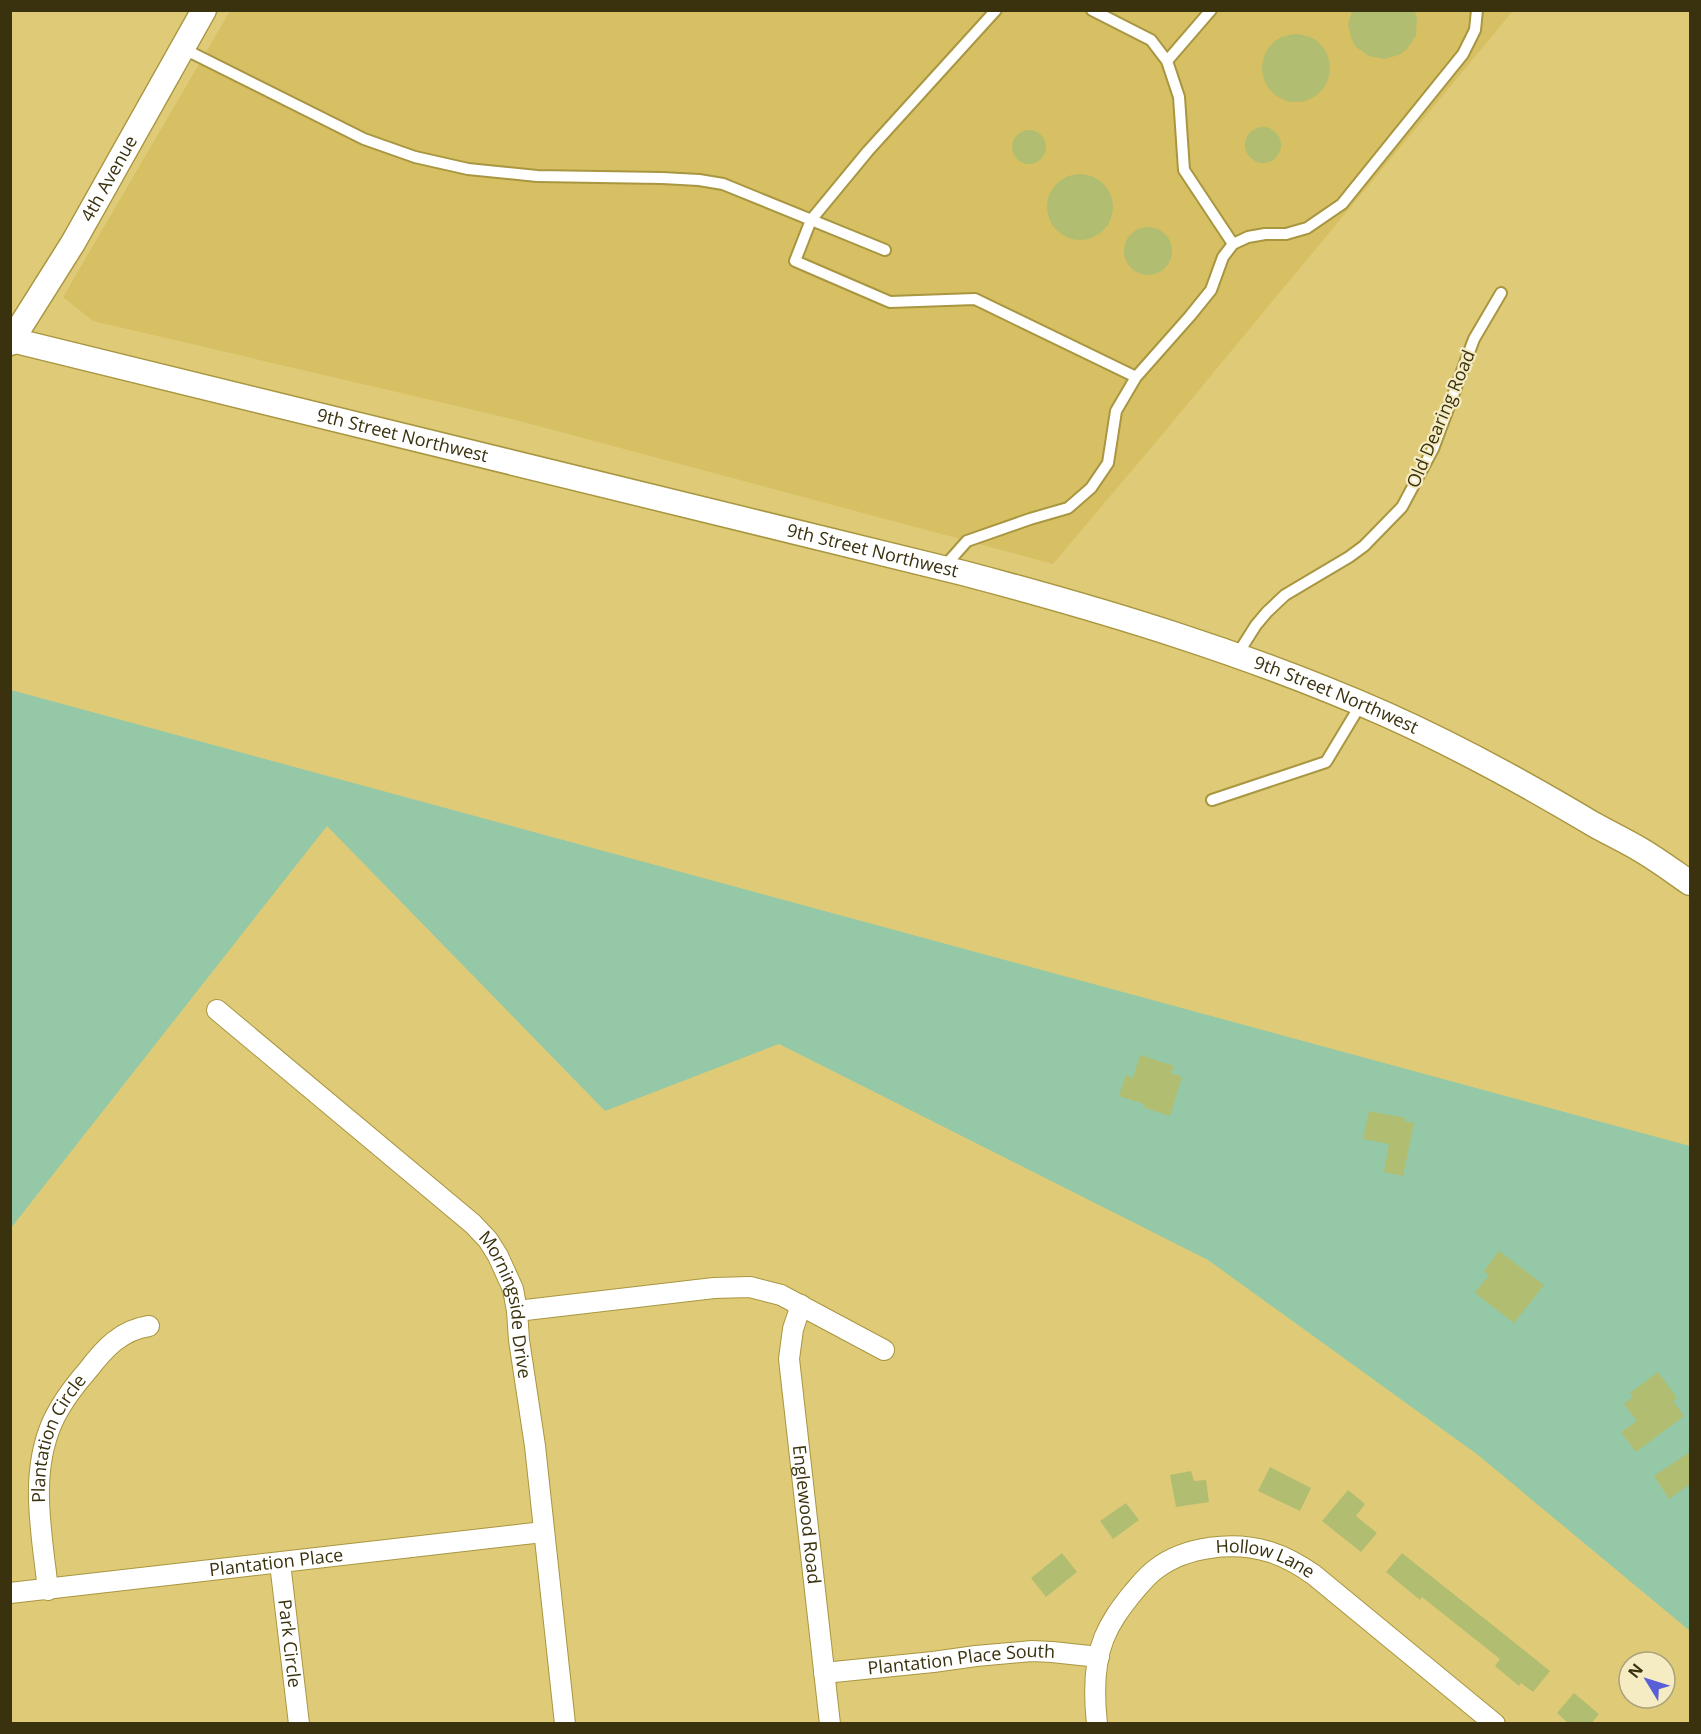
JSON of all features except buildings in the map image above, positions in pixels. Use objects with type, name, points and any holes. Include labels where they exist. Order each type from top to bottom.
[{"type":"street","name":"4th Avenue","points":[[11,342],[73,243],[204,10]]},
{"type":"street","name":"9th Street Northwest","points":[[11,342],[942,568],[1044,594],[1163,629],[1237,655],[1361,704],[1467,753],[1643,851],[1690,883]]},
{"type":"street","name":"Morningside Drive","points":[[218,1010],[473,1224],[488,1240],[498,1256],[513,1289],[517,1311],[565,1724]]},
{"type":"street","points":[[517,1311],[736,1286],[765,1290],[801,1305],[884,1350]]},
{"type":"street","name":"Englewood Road","points":[[801,1305],[793,1329],[789,1359],[830,1724]]},
{"type":"street","name":"Plantation Circle","points":[[48,1590],[38,1507],[38,1484],[42,1452],[51,1424],[68,1395],[97,1357],[111,1343],[131,1331],[149,1326]]},
{"type":"street","name":"Plantation Place","points":[[10,1593],[543,1532]]},
{"type":"street","name":"Hollow Lane","points":[[1097,1724],[1096,1682],[1099,1658],[1115,1614],[1156,1568],[1170,1560],[1199,1550],[1222,1547],[1253,1547],[1296,1563],[1314,1575],[1495,1724]]},
{"type":"street","name":"Park Circle","points":[[280,1563],[298,1724]]},
{"type":"street","name":"Plantation Place South","points":[[824,1673],[1032,1651],[1099,1658]]},
{"type":"lane","points":[[996,10],[868,151],[811,220],[795,261],[890,302],[975,299],[1136,377]]},
{"type":"lane","points":[[1092,10],[1151,40],[1167,61],[1179,97],[1184,170],[1233,244]]},
{"type":"lane","points":[[1167,61],[1211,10]]},
{"type":"lane","points":[[942,568],[967,541],[1068,508],[1091,488],[1108,463],[1116,411],[1136,377],[1211,290],[1223,257],[1233,244],[1248,237],[1286,234],[1307,228],[1342,204],[1463,54],[1475,30],[1477,10]]},
{"type":"lane","points":[[182,48],[364,138],[415,156],[468,169],[537,176],[662,178],[723,184],[885,250]]},
{"type":"lane","name":"Old Dearing Road","points":[[1237,655],[1256,625],[1285,595],[1364,546],[1402,507],[1432,449],[1474,339],[1501,293]]},
{"type":"lane","points":[[1212,800],[1326,762],[1361,704]]},
{"type":"shaded area","points":[[230,11],[1513,11],[1053,564],[512,419],[93,321],[63,297]]},
{"type":"green space","points":[[11,690],[1690,1146],[1690,1631],[1478,1455],[1208,1260],[779,1044],[605,1111],[327,826],[11,1228]]}]
